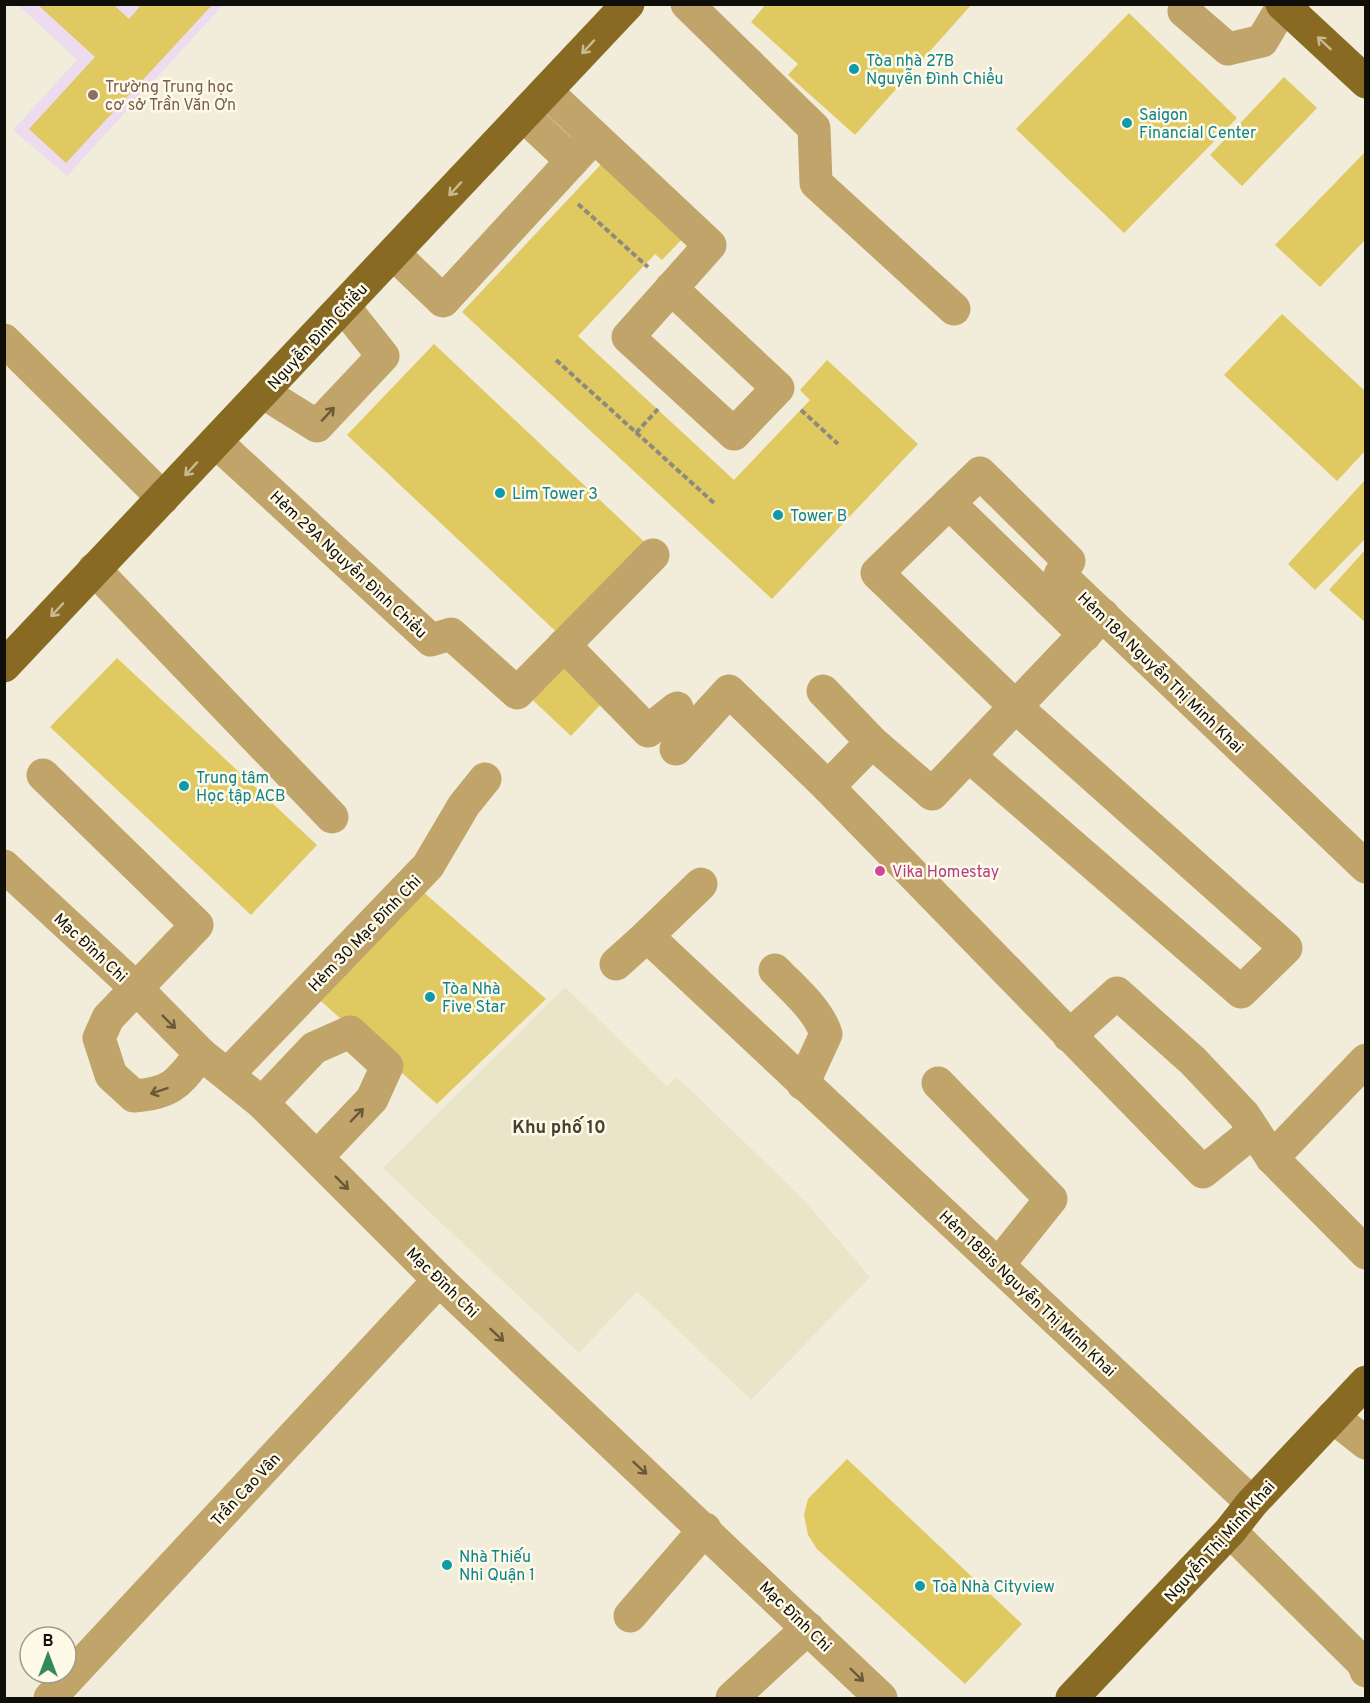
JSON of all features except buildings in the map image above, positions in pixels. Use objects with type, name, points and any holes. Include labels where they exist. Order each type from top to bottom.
[{"type":"main road","name":"Nguyễn Đình Chiểu","points":[[4,666],[264,393],[628,4]]},
{"type":"main road","points":[[1283,5],[1365,82]]},
{"type":"main road","name":"Nguyễn Thị Minh Khai","points":[[1072,1698],[1230,1532],[1252,1503],[1365,1382]]},
{"type":"street","points":[[687,4],[814,128],[816,183],[954,309]]},
{"type":"street","points":[[1185,4],[1184,11],[1228,49],[1262,41],[1283,5]]},
{"type":"street","points":[[534,105],[582,150],[716,251],[671,288],[628,337],[734,434],[778,388],[671,288]]},
{"type":"street","points":[[394,254],[443,301],[582,150]]},
{"type":"street","points":[[264,393],[317,426],[383,356],[344,307]]},
{"type":"street","points":[[4,340],[163,498]]},
{"type":"street","name":"Hẻm 29A Nguyễn Đình Chiểu","points":[[216,442],[431,640],[451,634],[517,693],[653,555]]},
{"type":"street","name":"Hẻm 18A Nguyễn Thị Minh Khai","points":[[949,503],[980,473],[1069,561],[1060,575],[1094,625],[1365,867]]},
{"type":"street","points":[[823,691],[872,742],[933,794],[969,756],[1017,708],[1094,625],[949,503],[877,573],[1017,708],[1286,948],[1241,992],[969,756]]},
{"type":"street","points":[[94,569],[332,817]]},
{"type":"street","points":[[564,645],[648,731],[677,708]]},
{"type":"street","points":[[676,749],[729,691],[828,787],[1203,1172],[1254,1131]]},
{"type":"street","points":[[828,787],[872,742]]},
{"type":"street","points":[[43,775],[197,925],[108,1018],[99,1038],[111,1075],[134,1096],[158,1094],[179,1082],[201,1054]]},
{"type":"street","name":"Hẻm 30 Mạc Đĩnh Chi","points":[[228,1074],[428,866],[464,805],[485,779]]},
{"type":"street","name":"Mạc Đĩnh Chi","points":[[4,866],[137,989],[201,1054],[262,1103],[439,1280],[705,1529],[881,1698]]},
{"type":"street","points":[[616,964],[701,884]]},
{"type":"street","name":"Hẻm 18Bis Nguyễn Thị Minh Khai","points":[[647,936],[1252,1503]]},
{"type":"street","points":[[776,970],[823,1024],[826,1034],[803,1084]]},
{"type":"street","points":[[1069,1036],[1117,993],[1194,1061],[1244,1115],[1272,1158],[1365,1253]]},
{"type":"street","points":[[262,1103],[314,1048],[350,1032],[387,1066],[372,1099],[317,1157]]},
{"type":"street","points":[[1272,1158],[1365,1060]]},
{"type":"street","points":[[938,1083],[1052,1199],[998,1265]]},
{"type":"street","name":"Trần Cao Vân","points":[[50,1698],[439,1280]]},
{"type":"street","points":[[1333,1416],[1365,1443]]},
{"type":"street","points":[[630,1616],[705,1529]]},
{"type":"street","points":[[1230,1532],[1363,1663],[1365,1671]]},
{"type":"street","points":[[732,1698],[808,1628]]},
{"type":"path","points":[[556,360],[714,503]]},
{"type":"path","points":[[636,433],[660,407]]},
{"type":"shaded area","name":"Trường Trung học cơ sở Trần Văn Ơn","points":[[18,5],[223,5],[67,176],[13,130],[77,60]]},
{"type":"shaded area","points":[[565,987],[667,1086],[676,1077],[696,1095],[802,1198],[870,1277],[751,1400],[637,1291],[579,1353],[383,1168]]},
{"type":"place","name":"Tòa nhà 27B Nguyễn Đình Chiểu","points":[[854,69]]},
{"type":"place","name":"Trường Trung học cơ sở Trần Văn Ơn","points":[[93,95]]},
{"type":"place","name":"Saigon Financial Center","points":[[1127,123]]},
{"type":"place","name":"Lim Tower 3","points":[[500,493]]},
{"type":"place","name":"Tower B","points":[[778,515]]},
{"type":"place","name":"Trung tâm Học tập ACB","points":[[184,786]]},
{"type":"place","name":"Vika Homestay","points":[[880,871]]},
{"type":"place","name":"Tòa Nhà Five Star","points":[[430,997]]},
{"type":"place","name":"Nhà Thiếu Nhi Quận 1","points":[[447,1565]]},
{"type":"place","name":"Toà Nhà Cityview","points":[[920,1586]]},
{"type":"district","name":"Khu phố 10","points":[[559,1127]]}]
